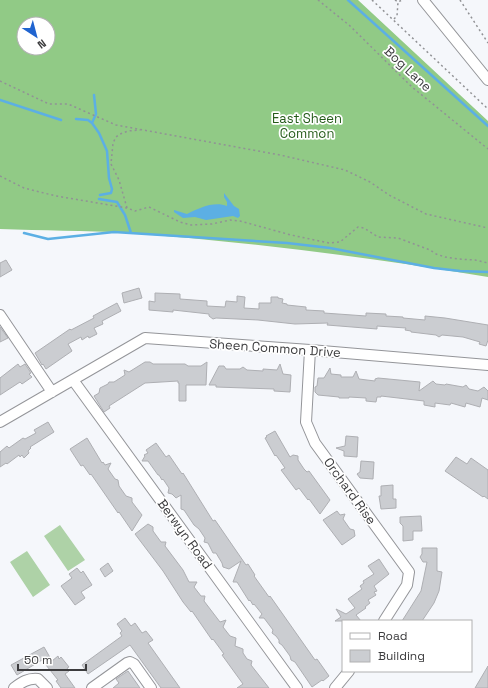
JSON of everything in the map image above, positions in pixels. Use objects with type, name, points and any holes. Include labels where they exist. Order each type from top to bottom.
[{"type":"street","points":[[423,0],[488,80]]},
{"type":"street","points":[[0,315],[52,392]]},
{"type":"street","name":"Sheen Common Drive","points":[[0,422],[145,338],[488,365]]},
{"type":"street","name":"Orchard Rise","points":[[310,350],[306,422],[315,443],[409,572],[407,585],[385,620]]},
{"type":"street","name":"Berwyn Road","points":[[73,380],[297,688]]},
{"type":"street","points":[[92,688],[130,662],[134,664],[151,688]]},
{"type":"street","points":[[335,688],[348,672]]},
{"type":"street","points":[[14,688],[30,679],[38,679],[47,688]]},
{"type":"path","name":"Bog Lane","points":[[318,0],[348,25],[412,86],[488,149]]},
{"type":"path","points":[[372,0],[488,109]]},
{"type":"path","points":[[394,20],[397,16],[398,2],[396,0]]},
{"type":"path","points":[[398,2],[402,0]]},
{"type":"path","points":[[460,0],[488,43]]},
{"type":"path","points":[[0,81],[50,104],[68,104],[116,125],[280,155],[345,170],[370,182],[389,195],[426,214],[488,228]]},
{"type":"path","points":[[127,208],[119,180],[111,164],[113,143],[116,137],[120,134],[128,131],[143,130]]},
{"type":"path","points":[[0,176],[24,188],[56,196],[127,208],[135,211],[149,207],[180,222],[191,225],[212,224],[230,220],[240,221],[291,235],[329,243],[340,242],[358,227],[364,228],[378,237],[398,238],[445,257],[488,263]]},
{"type":"green space","name":"East Sheen Common","points":[[0,0],[358,0],[488,121],[488,277],[398,263],[263,246],[111,232],[0,229]]},
{"type":"green space","points":[[60,525],[85,560],[68,571],[44,536]]},
{"type":"green space","points":[[27,551],[50,585],[33,597],[10,562]]},
{"type":"water","points":[[224,193],[234,206],[239,209],[240,216],[238,218],[233,216],[206,220],[195,217],[183,218],[174,212],[174,210],[187,214],[217,204],[227,206]]},
{"type":"building","points":[[6,260],[12,270],[0,277],[0,263]]},
{"type":"building","points":[[139,288],[142,298],[124,303],[122,293]]},
{"type":"building","points":[[155,293],[180,294],[180,299],[207,301],[207,306],[225,307],[226,301],[237,302],[237,296],[245,297],[244,308],[259,309],[259,303],[271,303],[271,297],[278,297],[283,299],[282,303],[287,305],[306,307],[306,310],[324,311],[324,313],[366,316],[366,313],[386,314],[386,316],[425,320],[425,316],[445,318],[488,325],[488,340],[486,346],[479,344],[480,342],[463,337],[442,335],[439,337],[436,335],[411,332],[405,330],[406,328],[377,326],[377,329],[327,325],[328,323],[295,324],[258,320],[213,319],[209,316],[209,314],[173,310],[173,312],[149,310],[149,301],[155,302]]},
{"type":"building","points":[[117,303],[121,311],[102,321],[103,324],[94,328],[97,334],[89,338],[88,336],[82,340],[81,337],[68,344],[72,351],[46,369],[43,364],[42,365],[35,353],[70,329],[71,330],[94,318],[93,316]]},
{"type":"building","points":[[0,327],[8,338],[0,342]]},
{"type":"building","points":[[145,362],[150,362],[153,364],[185,364],[188,366],[201,366],[207,362],[206,385],[186,385],[186,401],[179,401],[178,381],[145,383],[109,406],[110,408],[104,412],[94,396],[99,393],[100,388],[125,375],[124,370],[129,372]]},
{"type":"building","points":[[18,364],[20,367],[25,364],[31,373],[29,374],[32,377],[22,384],[20,382],[0,395],[0,378]]},
{"type":"building","points":[[280,364],[283,374],[291,375],[290,392],[274,391],[274,389],[216,387],[216,385],[209,385],[219,366],[224,366],[226,369],[240,369],[243,367],[247,370],[263,371],[263,369],[277,370]]},
{"type":"building","points":[[330,368],[331,374],[341,375],[341,377],[353,377],[356,371],[359,379],[375,381],[375,379],[378,378],[420,382],[419,391],[433,381],[436,384],[463,387],[466,385],[469,389],[478,391],[484,387],[488,391],[488,400],[482,398],[480,407],[466,403],[465,407],[451,403],[450,405],[435,403],[435,407],[424,405],[424,401],[381,396],[377,397],[376,402],[366,401],[366,398],[339,398],[318,395],[315,392],[315,387],[317,386],[318,378],[324,378]]},
{"type":"building","points":[[48,422],[54,432],[30,447],[31,448],[28,451],[29,453],[24,458],[22,455],[20,457],[19,455],[7,464],[6,463],[0,467],[0,452],[7,446],[9,448],[23,438],[25,439],[36,433],[34,430]]},
{"type":"building","points":[[275,431],[290,457],[293,455],[298,456],[298,460],[304,469],[307,472],[309,471],[330,500],[320,514],[299,488],[296,490],[281,470],[285,468],[276,455],[275,456],[265,438]]},
{"type":"building","points":[[346,436],[358,437],[357,457],[344,456],[344,451],[336,448],[345,446]]},
{"type":"building","points":[[87,438],[102,463],[103,462],[105,465],[111,463],[108,469],[115,479],[118,480],[119,486],[126,496],[132,498],[132,502],[142,515],[132,531],[91,474],[90,475],[83,465],[81,466],[70,449]]},
{"type":"building","points":[[156,443],[166,457],[169,455],[182,474],[183,473],[213,521],[215,520],[246,565],[248,564],[255,575],[254,576],[269,597],[270,596],[315,660],[317,659],[329,676],[323,681],[322,680],[312,687],[295,662],[291,660],[290,656],[279,643],[279,640],[272,633],[273,630],[264,618],[259,618],[262,614],[250,600],[249,601],[237,582],[233,582],[241,561],[229,569],[223,567],[216,553],[213,553],[208,543],[204,542],[205,538],[199,529],[194,525],[184,510],[181,509],[181,495],[176,498],[172,494],[168,493],[169,488],[163,479],[162,480],[148,461],[142,461],[145,456],[144,455],[148,453],[146,450]]},
{"type":"building","points":[[456,457],[467,464],[471,458],[488,470],[488,499],[445,471]]},
{"type":"building","points":[[361,461],[374,462],[373,479],[360,478],[357,474],[360,472]]},
{"type":"building","points":[[393,485],[393,499],[396,499],[396,508],[381,509],[379,496],[381,496],[381,486]]},
{"type":"building","points":[[337,511],[340,515],[345,514],[343,519],[350,529],[354,530],[355,536],[342,545],[323,520]]},
{"type":"building","points":[[421,516],[422,531],[413,531],[413,540],[403,541],[403,526],[400,523],[400,517]]},
{"type":"building","points":[[148,524],[153,527],[153,531],[161,542],[166,542],[165,546],[183,570],[189,582],[197,582],[194,587],[201,596],[205,596],[204,601],[220,622],[226,620],[223,627],[230,636],[236,638],[235,646],[243,649],[243,653],[247,659],[252,661],[251,665],[269,688],[237,688],[243,684],[222,655],[224,654],[213,639],[212,640],[192,611],[191,612],[183,602],[163,571],[135,534]]},
{"type":"building","points":[[422,548],[437,548],[437,571],[442,572],[439,591],[434,603],[423,620],[403,620],[421,591],[427,562],[423,562],[420,557],[422,554]]},
{"type":"building","points":[[379,559],[389,574],[374,586],[377,591],[374,592],[376,595],[368,600],[370,603],[365,607],[366,608],[356,615],[360,620],[335,621],[341,617],[336,609],[346,614],[355,608],[348,599],[362,589],[360,586],[364,583],[363,581],[374,574],[368,566]]},
{"type":"building","points":[[108,563],[113,571],[105,577],[100,569]]},
{"type":"building","points":[[77,568],[81,573],[83,571],[92,585],[81,592],[85,598],[75,605],[61,586],[72,578],[69,574]]},
{"type":"building","points":[[125,618],[131,626],[135,623],[142,633],[146,631],[153,640],[148,643],[180,688],[161,688],[130,645],[88,674],[82,665],[122,636],[120,633],[122,631],[117,624]]},
{"type":"building","points":[[44,647],[52,661],[58,656],[59,659],[61,657],[69,667],[67,668],[69,671],[65,674],[75,688],[61,688],[56,681],[58,680],[42,660],[17,675],[11,665]]},
{"type":"building","points":[[488,666],[488,688],[475,688]]},
{"type":"building","points":[[128,671],[140,688],[113,688],[119,683],[116,679]]},
{"type":"waterway","points":[[348,0],[488,126]]},
{"type":"waterway","points":[[92,123],[96,114],[94,95]]},
{"type":"waterway","points":[[0,100],[61,120]]},
{"type":"waterway","points":[[76,119],[88,120],[92,123],[99,133],[107,151],[109,178],[112,189],[111,193],[100,195]]},
{"type":"waterway","points":[[99,199],[117,202],[125,215],[131,233]]},
{"type":"waterway","points":[[24,233],[48,239],[114,232],[287,243],[330,248],[434,268],[488,272]]}]
